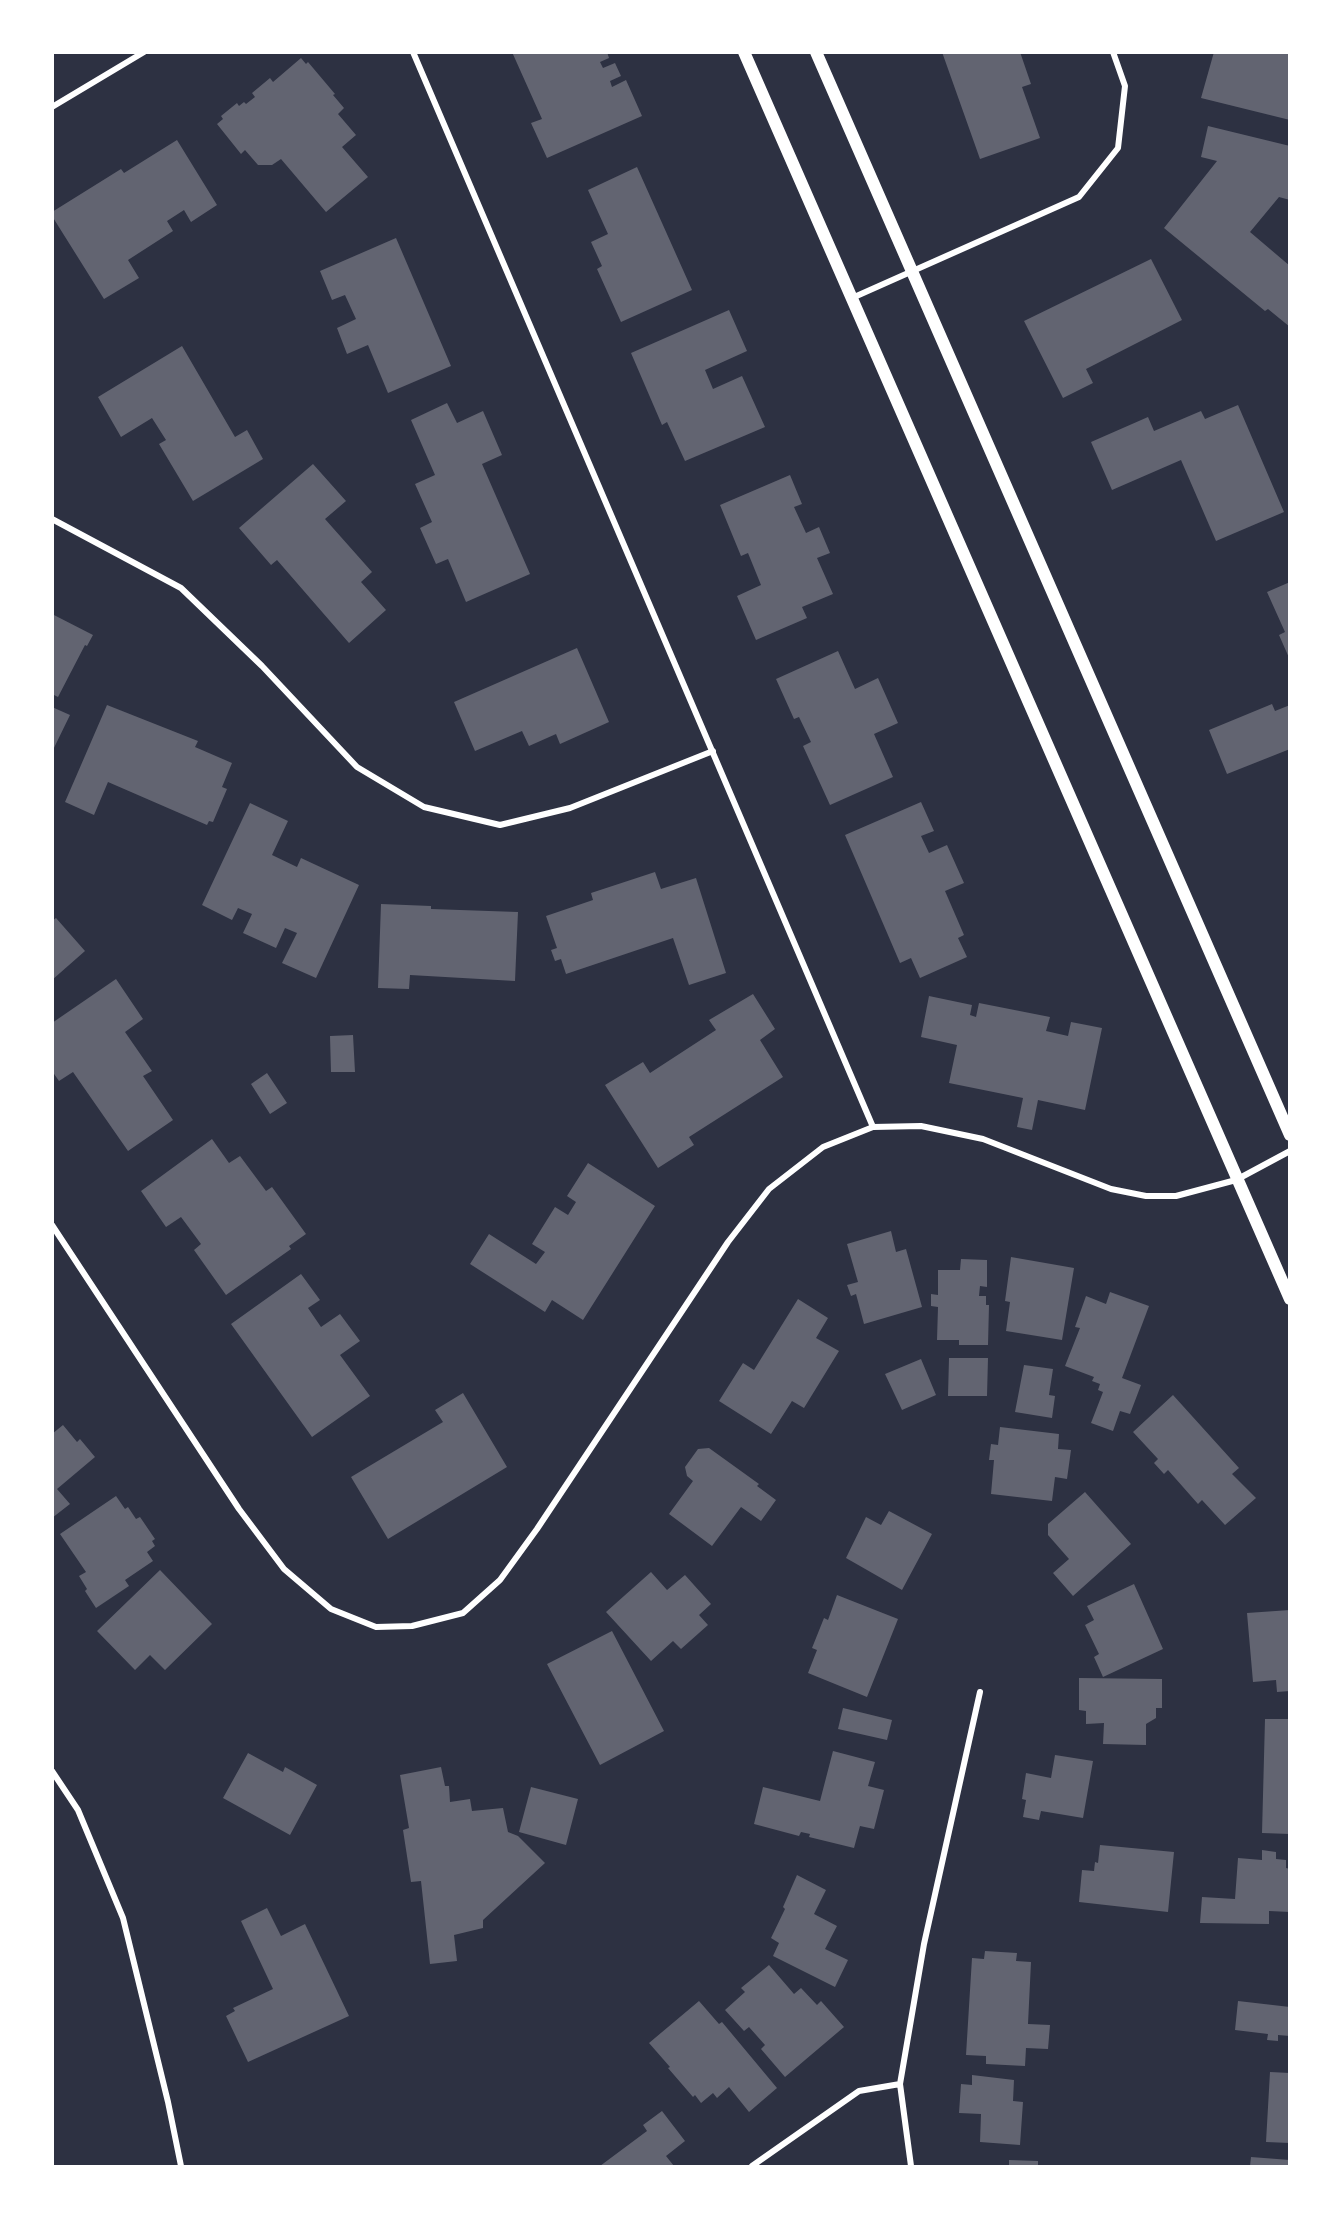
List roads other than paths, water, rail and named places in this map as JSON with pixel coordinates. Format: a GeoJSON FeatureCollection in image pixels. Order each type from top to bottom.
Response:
{"type":"FeatureCollection","features":[{"type":"Feature","properties":{"kind":"main road"},"geometry":{"type":"LineString","coordinates":[[744,52],[1290,1299]]}},
{"type":"Feature","properties":{"kind":"main road"},"geometry":{"type":"LineString","coordinates":[[816,52],[1290,1135]]}},
{"type":"Feature","properties":{"kind":"street"},"geometry":{"type":"LineString","coordinates":[[52,107],[144,52]]}},
{"type":"Feature","properties":{"kind":"street"},"geometry":{"type":"LineString","coordinates":[[413,52],[873,1127]]}},
{"type":"Feature","properties":{"kind":"street"},"geometry":{"type":"LineString","coordinates":[[852,298],[1079,197],[1118,148],[1125,86],[1113,52]]}},
{"type":"Feature","properties":{"kind":"street"},"geometry":{"type":"LineString","coordinates":[[52,519],[181,588],[262,666],[357,767],[424,807],[500,825],[570,808],[713,751]]}},
{"type":"Feature","properties":{"kind":"street"},"geometry":{"type":"LineString","coordinates":[[52,1225],[239,1509],[284,1569],[331,1609],[376,1628],[412,1626],[464,1613],[500,1580],[537,1529],[728,1242],[769,1189],[823,1147],[873,1127],[921,1126],[983,1139],[1111,1189],[1146,1197],[1176,1196],[1236,1180],[1290,1151]]}},
{"type":"Feature","properties":{"kind":"street"},"geometry":{"type":"LineString","coordinates":[[912,2166],[900,2084],[924,1944],[980,1692]]}},
{"type":"Feature","properties":{"kind":"street"},"geometry":{"type":"LineString","coordinates":[[52,1771],[78,1810],[123,1918],[168,2102],[181,2166]]}},
{"type":"Feature","properties":{"kind":"street"},"geometry":{"type":"LineString","coordinates":[[752,2166],[860,2091],[900,2084]]}}]}
